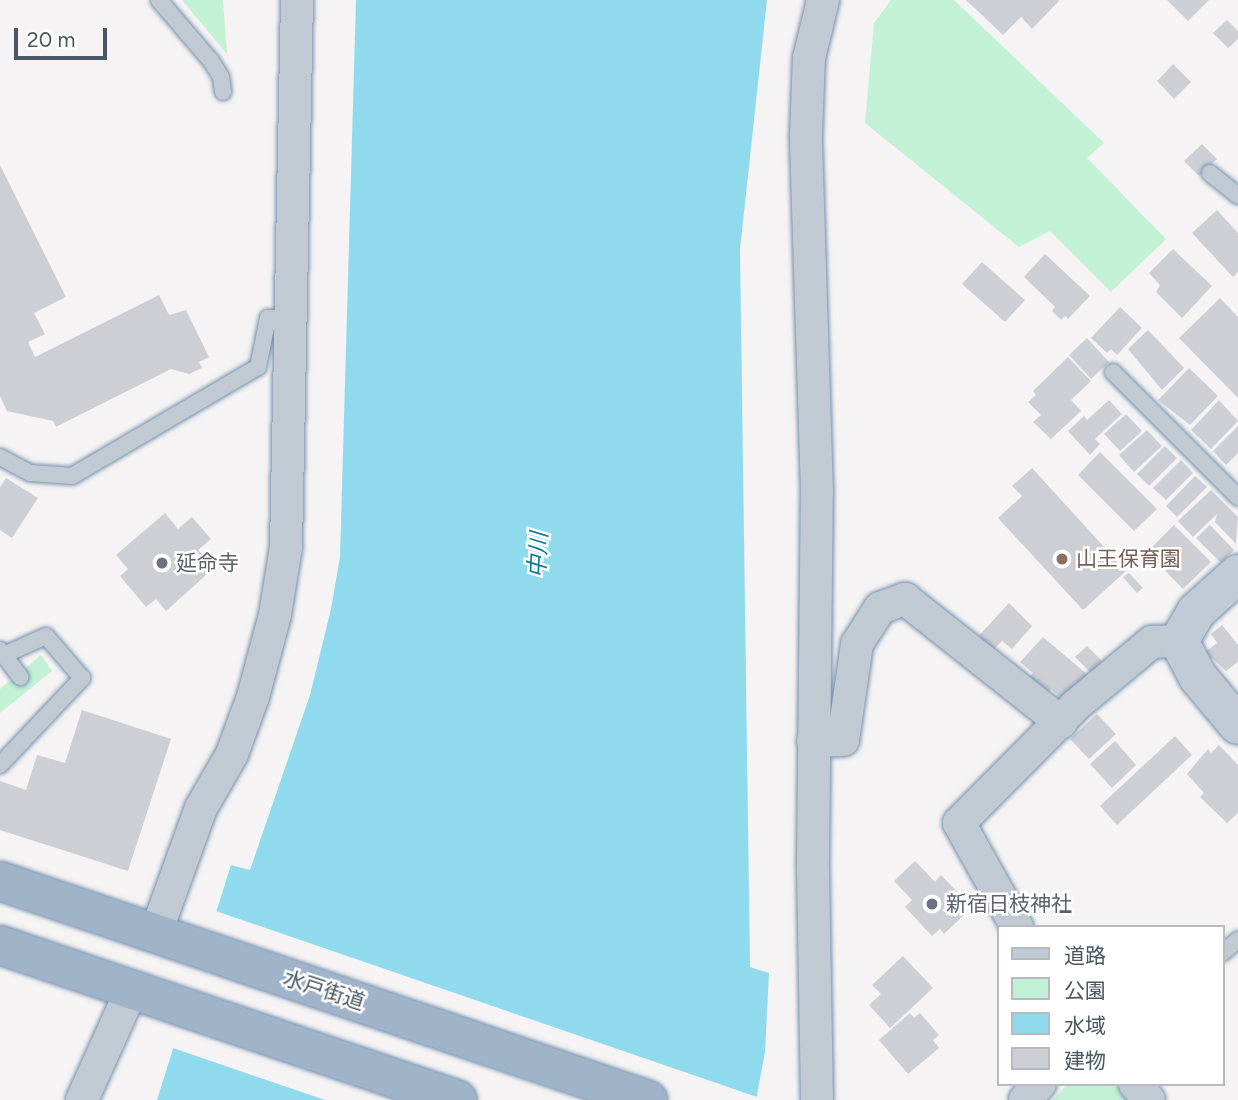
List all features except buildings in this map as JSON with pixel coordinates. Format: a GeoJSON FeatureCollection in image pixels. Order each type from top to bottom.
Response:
{"type":"FeatureCollection","features":[{"type":"Feature","properties":{"kind":"highway","name":"水戸街道"},"geometry":{"type":"LineString","coordinates":[[0,881],[648,1100]]}},
{"type":"Feature","properties":{"kind":"highway"},"geometry":{"type":"LineString","coordinates":[[0,945],[457,1100]]}},
{"type":"Feature","properties":{"kind":"main road"},"geometry":{"type":"LineString","coordinates":[[1238,574],[1196,612],[1179,641],[1198,677],[1238,725]]}},
{"type":"Feature","properties":{"kind":"street"},"geometry":{"type":"LineString","coordinates":[[169,940],[201,808],[232,754],[272,628],[286,547],[297,0]]}},
{"type":"Feature","properties":{"kind":"street"},"geometry":{"type":"LineString","coordinates":[[817,1100],[813,741],[817,492],[806,135],[809,58],[822,0]]}},
{"type":"Feature","properties":{"kind":"street"},"geometry":{"type":"LineString","coordinates":[[813,741],[843,740],[857,644],[880,608],[905,599],[1060,722]]}},
{"type":"Feature","properties":{"kind":"street"},"geometry":{"type":"LineString","coordinates":[[1016,925],[959,823],[1060,722],[1153,642],[1179,641]]}},
{"type":"Feature","properties":{"kind":"street"},"geometry":{"type":"LineString","coordinates":[[82,1100],[148,997]]}},
{"type":"Feature","properties":{"kind":"street"},"geometry":{"type":"LineString","coordinates":[[1025,1100],[1038,1086]]}},
{"type":"Feature","properties":{"kind":"street"},"geometry":{"type":"LineString","coordinates":[[1137,1086],[1149,1100]]}},
{"type":"Feature","properties":{"kind":"lane"},"geometry":{"type":"LineString","coordinates":[[159,0],[211,61],[221,77],[223,92]]}},
{"type":"Feature","properties":{"kind":"lane"},"geometry":{"type":"LineString","coordinates":[[1210,173],[1235,187]]}},
{"type":"Feature","properties":{"kind":"lane"},"geometry":{"type":"LineString","coordinates":[[0,457],[30,474],[72,476],[258,367],[268,318],[292,319]]}},
{"type":"Feature","properties":{"kind":"lane"},"geometry":{"type":"LineString","coordinates":[[1113,372],[1238,497]]}},
{"type":"Feature","properties":{"kind":"lane"},"geometry":{"type":"LineString","coordinates":[[0,765],[82,678],[46,636],[2,652],[20,677]]}},
{"type":"Feature","properties":{"kind":"lane"},"geometry":{"type":"LineString","coordinates":[[1224,951],[1238,940]]}},
{"type":"Feature","properties":{"kind":"green space"},"geometry":{"type":"Polygon","coordinates":[[[182,0],[223,0],[227,54],[182,0]]]}},
{"type":"Feature","properties":{"kind":"green space"},"geometry":{"type":"Polygon","coordinates":[[[891,0],[954,0],[1104,143],[1087,158],[1166,239],[1111,292],[1050,231],[1019,247],[865,123],[874,23],[891,0]]]}},
{"type":"Feature","properties":{"kind":"green space"},"geometry":{"type":"Polygon","coordinates":[[[41,655],[52,671],[0,713],[0,689],[41,655]]]}},
{"type":"Feature","properties":{"kind":"green space"},"geometry":{"type":"Polygon","coordinates":[[[1066,1086],[1120,1086],[1131,1100],[1052,1100],[1066,1086]]]}},
{"type":"Feature","properties":{"kind":"water","name":"中川"},"geometry":{"type":"Polygon","coordinates":[[[356,0],[767,0],[740,249],[750,967],[769,973],[765,1052],[756,1100],[157,1100],[231,865],[250,870],[310,695],[331,609],[340,557],[356,0]]]}},
{"type":"Feature","properties":{"kind":"pier"},"geometry":{"type":"Polygon","coordinates":[[[213,910],[760,1098],[325,1100],[170,1047],[213,910]]]}},
{"type":"Feature","properties":{"kind":"place","name":"山王保育園"},"geometry":{"type":"Point","coordinates":[1062,559]}},
{"type":"Feature","properties":{"kind":"place","name":"延命寺"},"geometry":{"type":"Point","coordinates":[162,563]}},
{"type":"Feature","properties":{"kind":"place","name":"新宿日枝神社"},"geometry":{"type":"Point","coordinates":[932,904]}}]}
